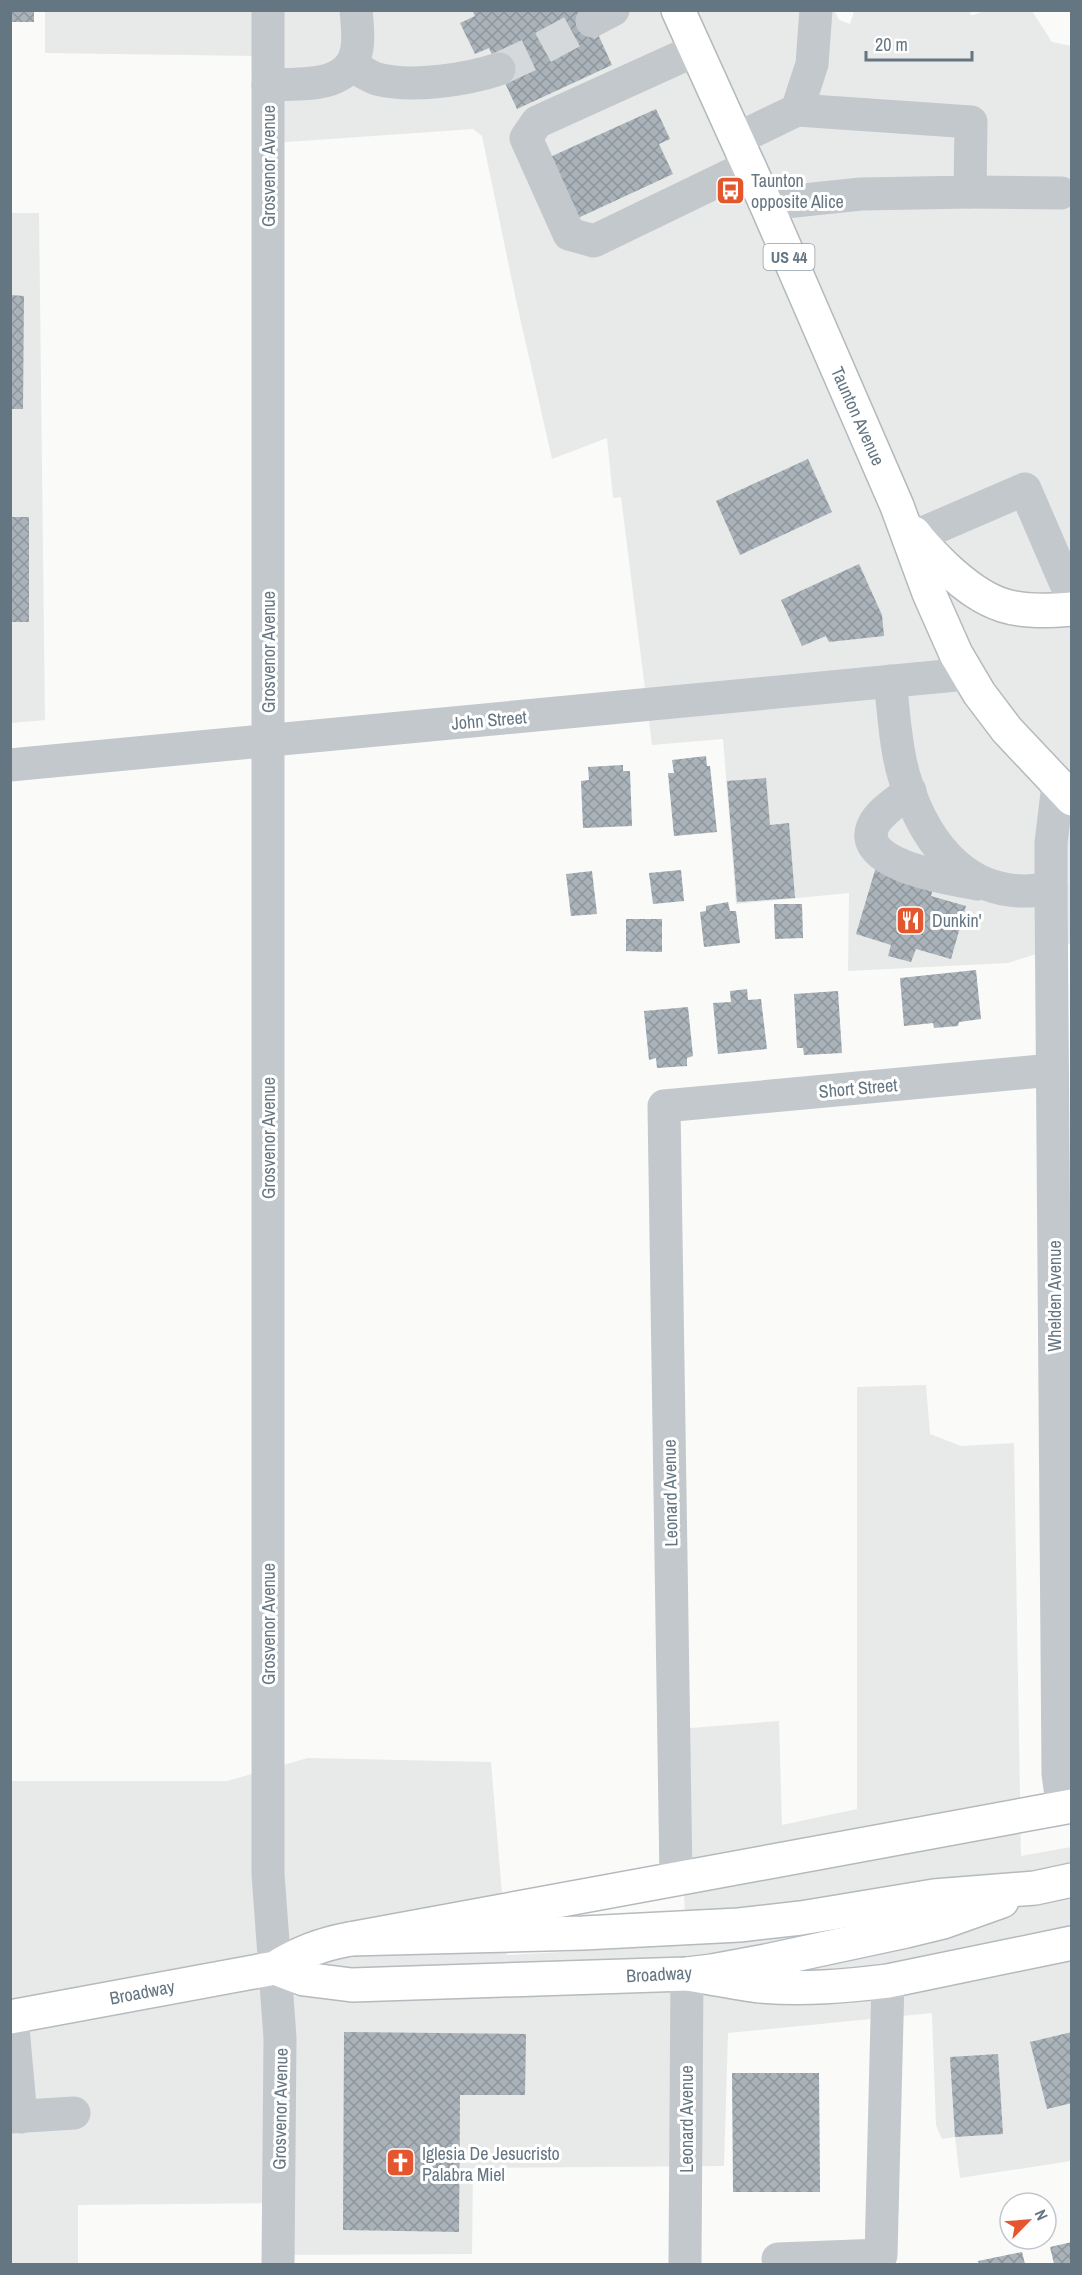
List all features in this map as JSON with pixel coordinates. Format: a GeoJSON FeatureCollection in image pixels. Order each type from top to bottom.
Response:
{"type":"FeatureCollection","features":[{"type":"Feature","properties":{"kind":"main road","name":"Taunton Avenue"},"geometry":{"type":"LineString","coordinates":[[678,10],[766,204],[897,506],[937,615],[967,674],[1007,730],[1065,792]]}},
{"type":"Feature","properties":{"kind":"main road","name":"US 44"},"geometry":{"type":"LineString","coordinates":[[897,506],[922,545],[958,579],[993,602],[1008,608],[1036,612],[1071,609]]}},
{"type":"Feature","properties":{"kind":"main road"},"geometry":{"type":"LineString","coordinates":[[350,1939],[1068,1807]]}},
{"type":"Feature","properties":{"kind":"main road","name":"Broadway"},"geometry":{"type":"LineString","coordinates":[[275,1968],[304,1979],[352,1985],[687,1974],[766,1962],[906,1931],[952,1919],[1035,1888],[1071,1880]]}},
{"type":"Feature","properties":{"kind":"main road","name":"Broadway"},"geometry":{"type":"LineString","coordinates":[[11,2017],[275,1968],[307,1951],[350,1939],[592,1933],[739,1925],[801,1918],[934,1896],[1035,1888]]}},
{"type":"Feature","properties":{"kind":"main road"},"geometry":{"type":"LineString","coordinates":[[687,1974],[763,1986],[795,1987],[888,1981],[1071,1943]]}},
{"type":"Feature","properties":{"kind":"street","name":"Grosvenor Avenue"},"geometry":{"type":"LineString","coordinates":[[268,10],[268,1874],[280,2038],[278,2265]]}},
{"type":"Feature","properties":{"kind":"street"},"geometry":{"type":"LineString","coordinates":[[268,84],[319,82],[338,78],[351,66],[357,48],[356,10]]}},
{"type":"Feature","properties":{"kind":"street"},"geometry":{"type":"LineString","coordinates":[[696,50],[537,122],[526,138],[569,234],[594,241],[743,152],[797,110],[812,64],[816,10]]}},
{"type":"Feature","properties":{"kind":"street"},"geometry":{"type":"LineString","coordinates":[[351,66],[376,78],[400,82],[459,78],[485,74],[499,69]]}},
{"type":"Feature","properties":{"kind":"street"},"geometry":{"type":"LineString","coordinates":[[797,110],[971,122],[970,192]]}},
{"type":"Feature","properties":{"kind":"street"},"geometry":{"type":"LineString","coordinates":[[766,204],[861,194],[1061,193]]}},
{"type":"Feature","properties":{"kind":"street"},"geometry":{"type":"LineString","coordinates":[[916,537],[1025,489],[1071,598]]}},
{"type":"Feature","properties":{"kind":"street","name":"John Street"},"geometry":{"type":"LineString","coordinates":[[10,765],[967,674]]}},
{"type":"Feature","properties":{"kind":"street"},"geometry":{"type":"LineString","coordinates":[[890,681],[898,745],[910,791],[924,824],[950,860],[968,876],[997,888]]}},
{"type":"Feature","properties":{"kind":"street"},"geometry":{"type":"LineString","coordinates":[[910,791],[876,821],[871,836],[872,845],[877,852],[893,862],[934,875],[1017,892],[1051,888]]}},
{"type":"Feature","properties":{"kind":"street","name":"Whelden Avenue"},"geometry":{"type":"LineString","coordinates":[[1065,792],[1051,843],[1051,888],[1061,964],[1052,1070],[1062,1181],[1058,1774],[1061,1796],[1068,1807]]}},
{"type":"Feature","properties":{"kind":"street","name":"Short Street"},"geometry":{"type":"LineString","coordinates":[[664,1106],[1052,1070]]}},
{"type":"Feature","properties":{"kind":"street","name":"Leonard Avenue"},"geometry":{"type":"LineString","coordinates":[[664,1106],[676,1879]]}},
{"type":"Feature","properties":{"kind":"street","name":"Leonard Avenue"},"geometry":{"type":"LineString","coordinates":[[684,2265],[687,1974]]}},
{"type":"Feature","properties":{"kind":"street"},"geometry":{"type":"LineString","coordinates":[[778,2259],[881,2255],[888,1981]]}},
{"type":"Feature","properties":{"kind":"street"},"geometry":{"type":"LineString","coordinates":[[11,2017],[16,2117],[74,2113]]}},
{"type":"Feature","properties":{"kind":"shaded area"},"geometry":{"type":"Polygon","coordinates":[[[45,10],[834,10],[839,20],[850,24],[854,11],[971,10],[970,15],[974,15],[984,11],[1032,11],[1052,42],[1072,46],[1071,943],[1008,963],[848,971],[849,893],[736,904],[723,739],[652,745],[621,497],[613,498],[607,438],[552,459],[482,136],[473,129],[259,144],[258,56],[45,53],[45,10]]]}},
{"type":"Feature","properties":{"kind":"shaded area"},"geometry":{"type":"Polygon","coordinates":[[[11,213],[39,213],[45,720],[11,723],[11,213]]]}},
{"type":"Feature","properties":{"kind":"shaded area"},"geometry":{"type":"Polygon","coordinates":[[[926,1385],[930,1434],[961,1446],[1014,1443],[1021,1856],[1071,1847],[1071,2161],[960,2178],[955,2137],[942,2139],[936,2125],[932,2013],[728,2033],[724,2166],[473,2168],[472,2254],[278,2255],[278,2203],[78,2205],[78,2264],[11,2264],[11,1781],[227,1781],[308,1758],[491,1762],[507,1955],[686,1945],[678,1729],[779,1721],[782,1825],[857,1809],[857,1387],[926,1385]]]}},
{"type":"Feature","properties":{"kind":"building"},"geometry":{"type":"Polygon","coordinates":[[[10,10],[34,10],[34,22],[10,22],[10,10]]]}},
{"type":"Feature","properties":{"kind":"building"},"geometry":{"type":"Polygon","coordinates":[[[472,10],[587,10],[612,65],[517,109],[489,48],[475,54],[460,23],[475,16],[472,10]]]}},
{"type":"Feature","properties":{"kind":"building"},"geometry":{"type":"Polygon","coordinates":[[[656,109],[670,139],[659,144],[673,174],[578,218],[550,157],[656,109]]]}},
{"type":"Feature","properties":{"kind":"building"},"geometry":{"type":"Polygon","coordinates":[[[10,295],[24,296],[23,409],[10,409],[10,295]]]}},
{"type":"Feature","properties":{"kind":"building"},"geometry":{"type":"Polygon","coordinates":[[[808,459],[832,512],[740,555],[716,501],[808,459]]]}},
{"type":"Feature","properties":{"kind":"building"},"geometry":{"type":"Polygon","coordinates":[[[10,517],[29,517],[29,622],[10,622],[10,517]]]}},
{"type":"Feature","properties":{"kind":"building"},"geometry":{"type":"Polygon","coordinates":[[[859,564],[882,615],[884,636],[829,642],[826,636],[802,646],[781,600],[859,564]]]}},
{"type":"Feature","properties":{"kind":"building"},"geometry":{"type":"Polygon","coordinates":[[[706,756],[707,766],[710,766],[717,832],[674,836],[668,773],[674,773],[672,760],[706,756]]]}},
{"type":"Feature","properties":{"kind":"building"},"geometry":{"type":"Polygon","coordinates":[[[623,765],[623,771],[630,771],[632,826],[583,828],[581,781],[589,780],[588,767],[623,765]]]}},
{"type":"Feature","properties":{"kind":"building"},"geometry":{"type":"Polygon","coordinates":[[[766,778],[770,825],[789,823],[795,898],[737,902],[727,781],[766,778]]]}},
{"type":"Feature","properties":{"kind":"building","name":"Dunkin'"},"geometry":{"type":"Polygon","coordinates":[[[876,867],[934,884],[931,896],[966,906],[951,959],[916,949],[911,962],[888,956],[891,945],[856,934],[876,867]]]}},
{"type":"Feature","properties":{"kind":"building"},"geometry":{"type":"Polygon","coordinates":[[[681,870],[684,901],[653,904],[649,873],[681,870]]]}},
{"type":"Feature","properties":{"kind":"building"},"geometry":{"type":"Polygon","coordinates":[[[592,871],[597,914],[571,916],[566,874],[592,871]]]}},
{"type":"Feature","properties":{"kind":"building"},"geometry":{"type":"Polygon","coordinates":[[[728,902],[730,911],[736,911],[740,943],[704,947],[700,912],[706,911],[706,906],[728,902]]]}},
{"type":"Feature","properties":{"kind":"building"},"geometry":{"type":"Polygon","coordinates":[[[774,904],[802,904],[803,938],[775,939],[774,904]]]}},
{"type":"Feature","properties":{"kind":"building"},"geometry":{"type":"Polygon","coordinates":[[[626,919],[662,919],[662,952],[626,951],[626,919]]]}},
{"type":"Feature","properties":{"kind":"building"},"geometry":{"type":"Polygon","coordinates":[[[976,970],[981,1019],[959,1022],[958,1026],[934,1028],[933,1023],[904,1026],[900,978],[976,970]]]}},
{"type":"Feature","properties":{"kind":"building"},"geometry":{"type":"Polygon","coordinates":[[[747,989],[748,1000],[761,999],[767,1049],[718,1054],[713,1003],[731,1002],[730,991],[747,989]]]}},
{"type":"Feature","properties":{"kind":"building"},"geometry":{"type":"Polygon","coordinates":[[[838,991],[842,1053],[804,1055],[803,1048],[797,1048],[794,994],[838,991]]]}},
{"type":"Feature","properties":{"kind":"building"},"geometry":{"type":"Polygon","coordinates":[[[688,1007],[693,1056],[687,1058],[687,1066],[657,1068],[656,1058],[649,1060],[644,1011],[688,1007]]]}},
{"type":"Feature","properties":{"kind":"building","name":"Iglesia De Jesucristo Palabra Miel"},"geometry":{"type":"Polygon","coordinates":[[[344,2032],[526,2034],[525,2095],[460,2095],[459,2232],[343,2230],[344,2032]]]}},
{"type":"Feature","properties":{"kind":"building"},"geometry":{"type":"Polygon","coordinates":[[[1072,2032],[1072,2103],[1047,2109],[1030,2042],[1072,2032]]]}},
{"type":"Feature","properties":{"kind":"building"},"geometry":{"type":"Polygon","coordinates":[[[998,2054],[1003,2134],[955,2137],[950,2057],[998,2054]]]}},
{"type":"Feature","properties":{"kind":"building"},"geometry":{"type":"Polygon","coordinates":[[[732,2073],[819,2073],[820,2192],[733,2192],[732,2073]]]}},
{"type":"Feature","properties":{"kind":"building"},"geometry":{"type":"Polygon","coordinates":[[[1072,2242],[1072,2264],[1054,2264],[1051,2251],[1058,2251],[1058,2245],[1072,2242]]]}},
{"type":"Feature","properties":{"kind":"building"},"geometry":{"type":"Polygon","coordinates":[[[1022,2252],[1025,2264],[979,2264],[978,2261],[1022,2252]]]}},
{"type":"Feature","properties":{"kind":"tunnel"},"geometry":{"type":"LineString","coordinates":[[499,69],[592,21]]}},
{"type":"Feature","properties":{"kind":"place","name":"Taunton opposite Alice"},"geometry":{"type":"Point","coordinates":[730,190]}},
{"type":"Feature","properties":{"kind":"place","name":"Dunkin'"},"geometry":{"type":"Point","coordinates":[911,920]}},
{"type":"Feature","properties":{"kind":"place","name":"Iglesia De Jesucristo Palabra Miel"},"geometry":{"type":"Point","coordinates":[401,2163]}}]}
